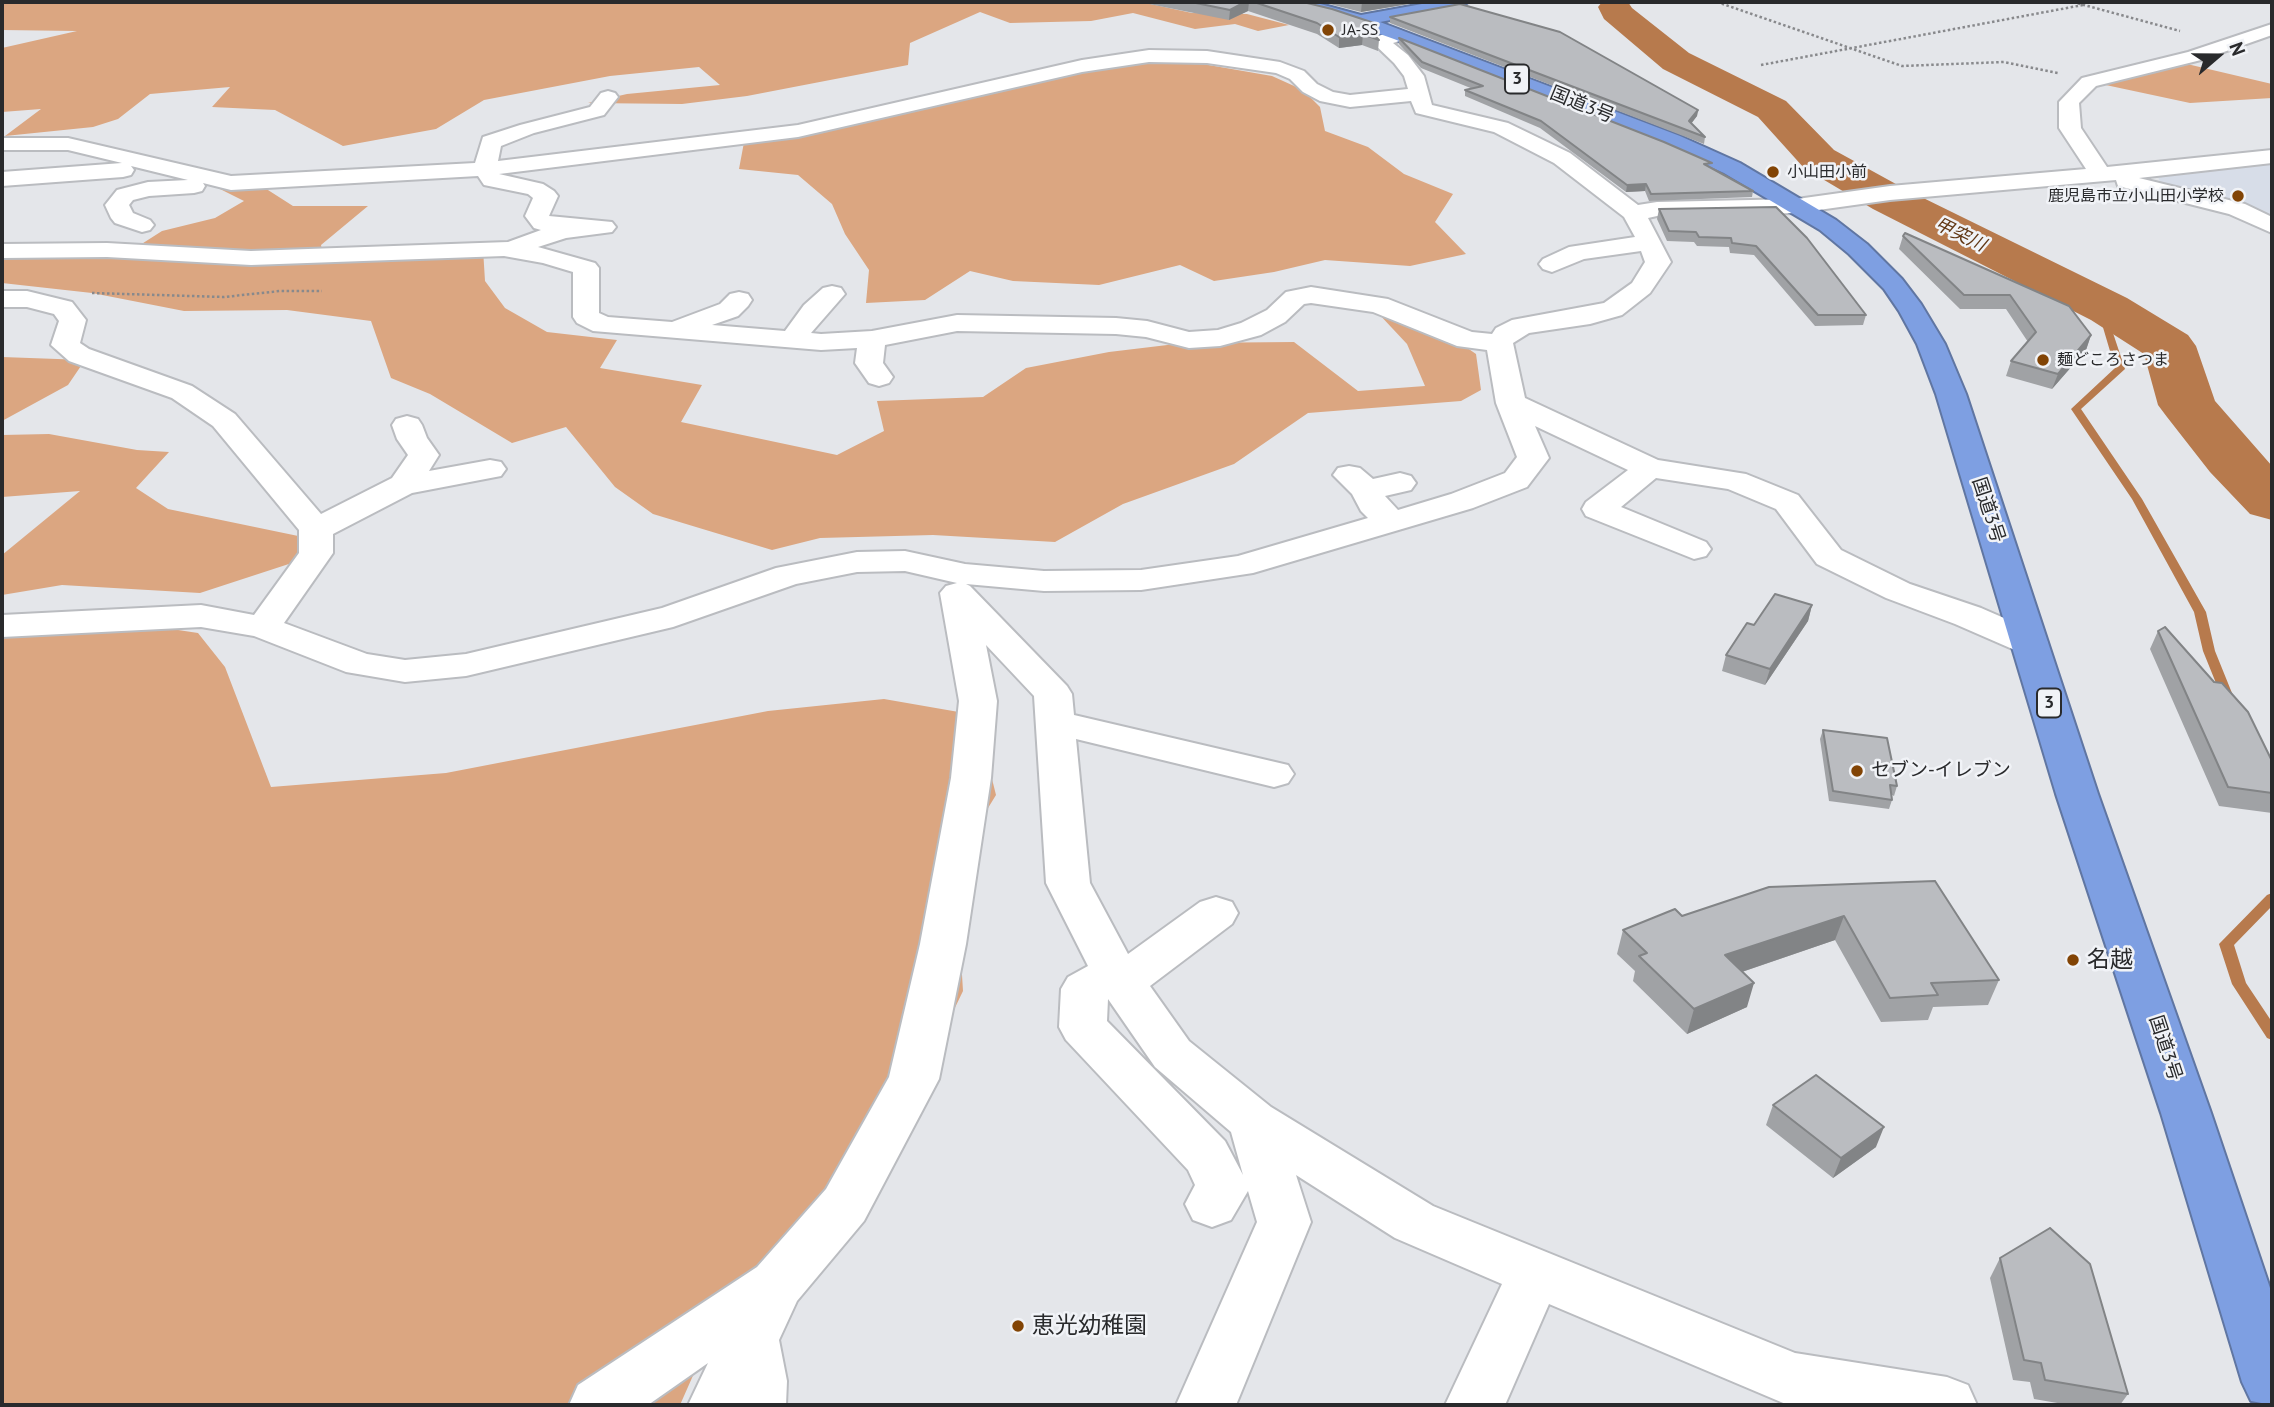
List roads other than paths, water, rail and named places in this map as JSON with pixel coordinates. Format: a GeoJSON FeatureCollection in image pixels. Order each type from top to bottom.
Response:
{"type":"FeatureCollection","features":[{"type":"Feature","properties":{"kind":"highway","name":"国道3号"},"geometry":{"type":"LineString","coordinates":[[1292,2],[1361,20],[1672,141],[1732,168],[1797,206],[1858,248],[1893,284],[1931,344],[1951,394],[2077,794],[2186,1112],[2272,1381]]}},
{"type":"Feature","properties":{"kind":"highway"},"geometry":{"type":"LineString","coordinates":[[1361,20],[1460,2]]}},
{"type":"Feature","properties":{"kind":"street"},"geometry":{"type":"LineString","coordinates":[[2272,29],[2224,43],[2194,56],[2093,81],[2069,102],[2070,128],[2100,174],[2237,209],[2272,226]]}},
{"type":"Feature","properties":{"kind":"street"},"geometry":{"type":"LineString","coordinates":[[2,626],[201,616],[263,627],[359,664],[405,671],[466,665],[673,615],[788,575],[857,562],[905,561],[961,584],[1141,580],[1241,566],[1462,501],[1516,480],[1533,458],[1511,403],[1499,343],[1506,334],[1522,326],[1590,316],[1613,309],[1642,288],[1658,262],[1633,213],[1562,158],[1501,127],[1423,109],[1414,76],[1401,59],[1380,41],[1400,35]]}},
{"type":"Feature","properties":{"kind":"street"},"geometry":{"type":"LineString","coordinates":[[142,225],[123,218],[117,205],[125,195],[148,189],[485,169],[699,145],[798,131],[1082,66],[1149,56],[1207,57],[1280,68],[1297,75],[1310,88],[1327,97],[1350,101],[1419,94]]}},
{"type":"Feature","properties":{"kind":"street"},"geometry":{"type":"LineString","coordinates":[[510,120],[480,137],[491,142],[527,129],[597,111],[608,97]]}},
{"type":"Feature","properties":{"kind":"street"},"geometry":{"type":"LineString","coordinates":[[491,142],[485,169],[492,180],[536,189],[546,196],[537,216],[542,223],[604,227],[566,231],[537,238],[512,250]]}},
{"type":"Feature","properties":{"kind":"street"},"geometry":{"type":"LineString","coordinates":[[2,144],[68,144],[230,183]]}},
{"type":"Feature","properties":{"kind":"street"},"geometry":{"type":"LineString","coordinates":[[1633,213],[1657,209],[1797,206],[1890,193],[2272,156]]}},
{"type":"Feature","properties":{"kind":"street"},"geometry":{"type":"LineString","coordinates":[[2,179],[160,167]]}},
{"type":"Feature","properties":{"kind":"street"},"geometry":{"type":"LineString","coordinates":[[1556,255],[1650,242]]}},
{"type":"Feature","properties":{"kind":"street"},"geometry":{"type":"LineString","coordinates":[[2,251],[107,250],[251,258],[512,250],[547,256],[586,268],[586,317],[603,325],[821,342],[872,339],[957,323],[1116,326],[1147,329],[1189,340],[1220,338],[1251,328],[1276,316],[1295,298],[1311,295],[1379,305],[1468,340],[1499,343]]}},
{"type":"Feature","properties":{"kind":"street"},"geometry":{"type":"LineString","coordinates":[[792,340],[813,311],[832,295]]}},
{"type":"Feature","properties":{"kind":"street"},"geometry":{"type":"LineString","coordinates":[[2,299],[27,299],[64,308],[73,320],[65,345],[79,355],[182,392],[224,420],[316,529],[316,552],[263,627]]}},
{"type":"Feature","properties":{"kind":"street"},"geometry":{"type":"LineString","coordinates":[[672,331],[729,310],[739,300]]}},
{"type":"Feature","properties":{"kind":"street"},"geometry":{"type":"LineString","coordinates":[[872,339],[869,363],[879,377]]}},
{"type":"Feature","properties":{"kind":"street"},"geometry":{"type":"LineString","coordinates":[[1511,403],[1650,468],[1735,481],[1787,502],[1829,556],[1898,591],[1968,615],[2030,643]]}},
{"type":"Feature","properties":{"kind":"street"},"geometry":{"type":"LineString","coordinates":[[402,485],[424,455],[412,439],[407,425]]}},
{"type":"Feature","properties":{"kind":"street"},"geometry":{"type":"LineString","coordinates":[[1650,468],[1598,509],[1694,549]]}},
{"type":"Feature","properties":{"kind":"street"},"geometry":{"type":"LineString","coordinates":[[316,529],[402,485],[490,469]]}},
{"type":"Feature","properties":{"kind":"street"},"geometry":{"type":"LineString","coordinates":[[1392,522],[1372,503],[1358,483],[1400,483]]}},
{"type":"Feature","properties":{"kind":"street"},"geometry":{"type":"LineString","coordinates":[[961,584],[1053,694],[1068,883],[1118,978],[1172,1054],[1252,1121],[1414,1222],[1793,1380],[1947,1405]]}},
{"type":"Feature","properties":{"kind":"street"},"geometry":{"type":"LineString","coordinates":[[599,1405],[777,1284],[845,1205],[914,1079],[943,944],[971,778],[978,701],[961,584]]}},
{"type":"Feature","properties":{"kind":"street"},"geometry":{"type":"LineString","coordinates":[[1054,722],[1274,774]]}},
{"type":"Feature","properties":{"kind":"street"},"geometry":{"type":"LineString","coordinates":[[1212,1204],[1223,1188],[1207,1156],[1083,1027],[1085,989],[1118,978],[1216,913]]}},
{"type":"Feature","properties":{"kind":"street"},"geometry":{"type":"LineString","coordinates":[[1206,1405],[1283,1223],[1252,1121]]}},
{"type":"Feature","properties":{"kind":"street"},"geometry":{"type":"LineString","coordinates":[[1475,1405],[1535,1273]]}},
{"type":"Feature","properties":{"kind":"street"},"geometry":{"type":"LineString","coordinates":[[718,1405],[777,1284]]}},
{"type":"Feature","properties":{"kind":"street"},"geometry":{"type":"LineString","coordinates":[[750,1341],[757,1381],[756,1405]]}},
{"type":"Feature","properties":{"kind":"waterway","name":"甲突川"},"geometry":{"type":"LineString","coordinates":[[1615,7],[1616,12],[1676,61],[1772,109],[1819,159],[1889,199],[2109,309],[2169,346],[2187,405],[2231,459],[2272,501]]}},
{"type":"Feature","properties":{"kind":"waterway"},"geometry":{"type":"LineString","coordinates":[[2109,309],[2106,324],[2120,369],[2076,409],[2137,499],[2200,612],[2209,651],[2228,698]]}},
{"type":"Feature","properties":{"kind":"waterway"},"geometry":{"type":"LineString","coordinates":[[2272,898],[2226,944],[2239,984],[2272,1034]]}},
{"type":"Feature","properties":{"kind":"place","name":"JA-SS"},"geometry":{"type":"Point","coordinates":[1328,30]}},
{"type":"Feature","properties":{"kind":"place","name":"小山田小前"},"geometry":{"type":"Point","coordinates":[1773,172]}},
{"type":"Feature","properties":{"kind":"place","name":"鹿児島市立小山田小学校"},"geometry":{"type":"Point","coordinates":[2238,196]}},
{"type":"Feature","properties":{"kind":"place","name":"麺どころさつま"},"geometry":{"type":"Point","coordinates":[2043,360]}},
{"type":"Feature","properties":{"kind":"place","name":"セブン-イレブン"},"geometry":{"type":"Point","coordinates":[1857,771]}},
{"type":"Feature","properties":{"kind":"place","name":"名越"},"geometry":{"type":"Point","coordinates":[2073,960]}},
{"type":"Feature","properties":{"kind":"place","name":"恵光幼稚園"},"geometry":{"type":"Point","coordinates":[1018,1326]}}]}
